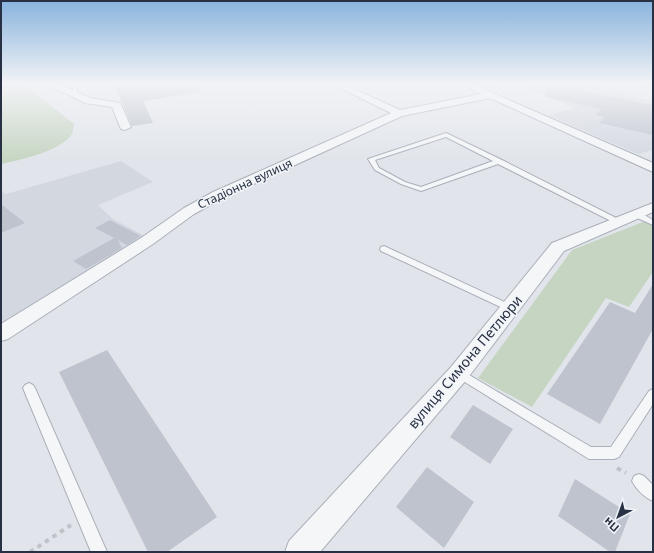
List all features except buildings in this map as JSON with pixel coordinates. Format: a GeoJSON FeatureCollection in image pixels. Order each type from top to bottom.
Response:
{"type":"FeatureCollection","features":[{"type":"Feature","properties":{"kind":"street"},"geometry":{"type":"LineString","coordinates":[[118,110],[124,127]]}},
{"type":"Feature","properties":{"kind":"street"},"geometry":{"type":"LineString","coordinates":[[392,110],[399,113]]}},
{"type":"Feature","properties":{"kind":"street","name":"Стадіонна вулиця"},"geometry":{"type":"LineString","coordinates":[[1,334],[147,241],[189,211],[218,194],[399,113],[415,110]]}},
{"type":"Feature","properties":{"kind":"street"},"geometry":{"type":"LineString","coordinates":[[525,110],[653,168]]}},
{"type":"Feature","properties":{"kind":"street","name":"вулиця Симона Петлюри"},"geometry":{"type":"LineString","coordinates":[[300,552],[459,373],[558,247],[640,216]]}},
{"type":"Feature","properties":{"kind":"lane"},"geometry":{"type":"LineString","coordinates":[[500,162],[421,189],[403,183],[377,169],[371,159],[446,135],[500,162],[640,216]]}},
{"type":"Feature","properties":{"kind":"lane"},"geometry":{"type":"LineString","coordinates":[[384,249],[510,308]]}},
{"type":"Feature","properties":{"kind":"lane"},"geometry":{"type":"LineString","coordinates":[[459,373],[589,453],[614,453],[653,394]]}},
{"type":"Feature","properties":{"kind":"lane"},"geometry":{"type":"LineString","coordinates":[[29,388],[99,552]]}},
{"type":"Feature","properties":{"kind":"lane"},"geometry":{"type":"LineString","coordinates":[[639,481],[653,494]]}},
{"type":"Feature","properties":{"kind":"path"},"geometry":{"type":"LineString","coordinates":[[30,552],[83,516]]}},
{"type":"Feature","properties":{"kind":"shaded area"},"geometry":{"type":"Polygon","coordinates":[[[569,110],[653,110],[653,150],[638,154],[548,115],[569,110]]]}},
{"type":"Feature","properties":{"kind":"shaded area"},"geometry":{"type":"Polygon","coordinates":[[[121,161],[153,182],[98,205],[113,219],[147,237],[1,329],[1,191],[6,194],[121,161]]]}},
{"type":"Feature","properties":{"kind":"green space"},"geometry":{"type":"Polygon","coordinates":[[[1,110],[56,110],[74,124],[72,134],[67,140],[50,150],[1,164],[1,110]]]}},
{"type":"Feature","properties":{"kind":"green space"},"geometry":{"type":"Polygon","coordinates":[[[653,218],[653,272],[629,307],[606,298],[532,407],[478,378],[572,250],[653,218]]]}}]}
